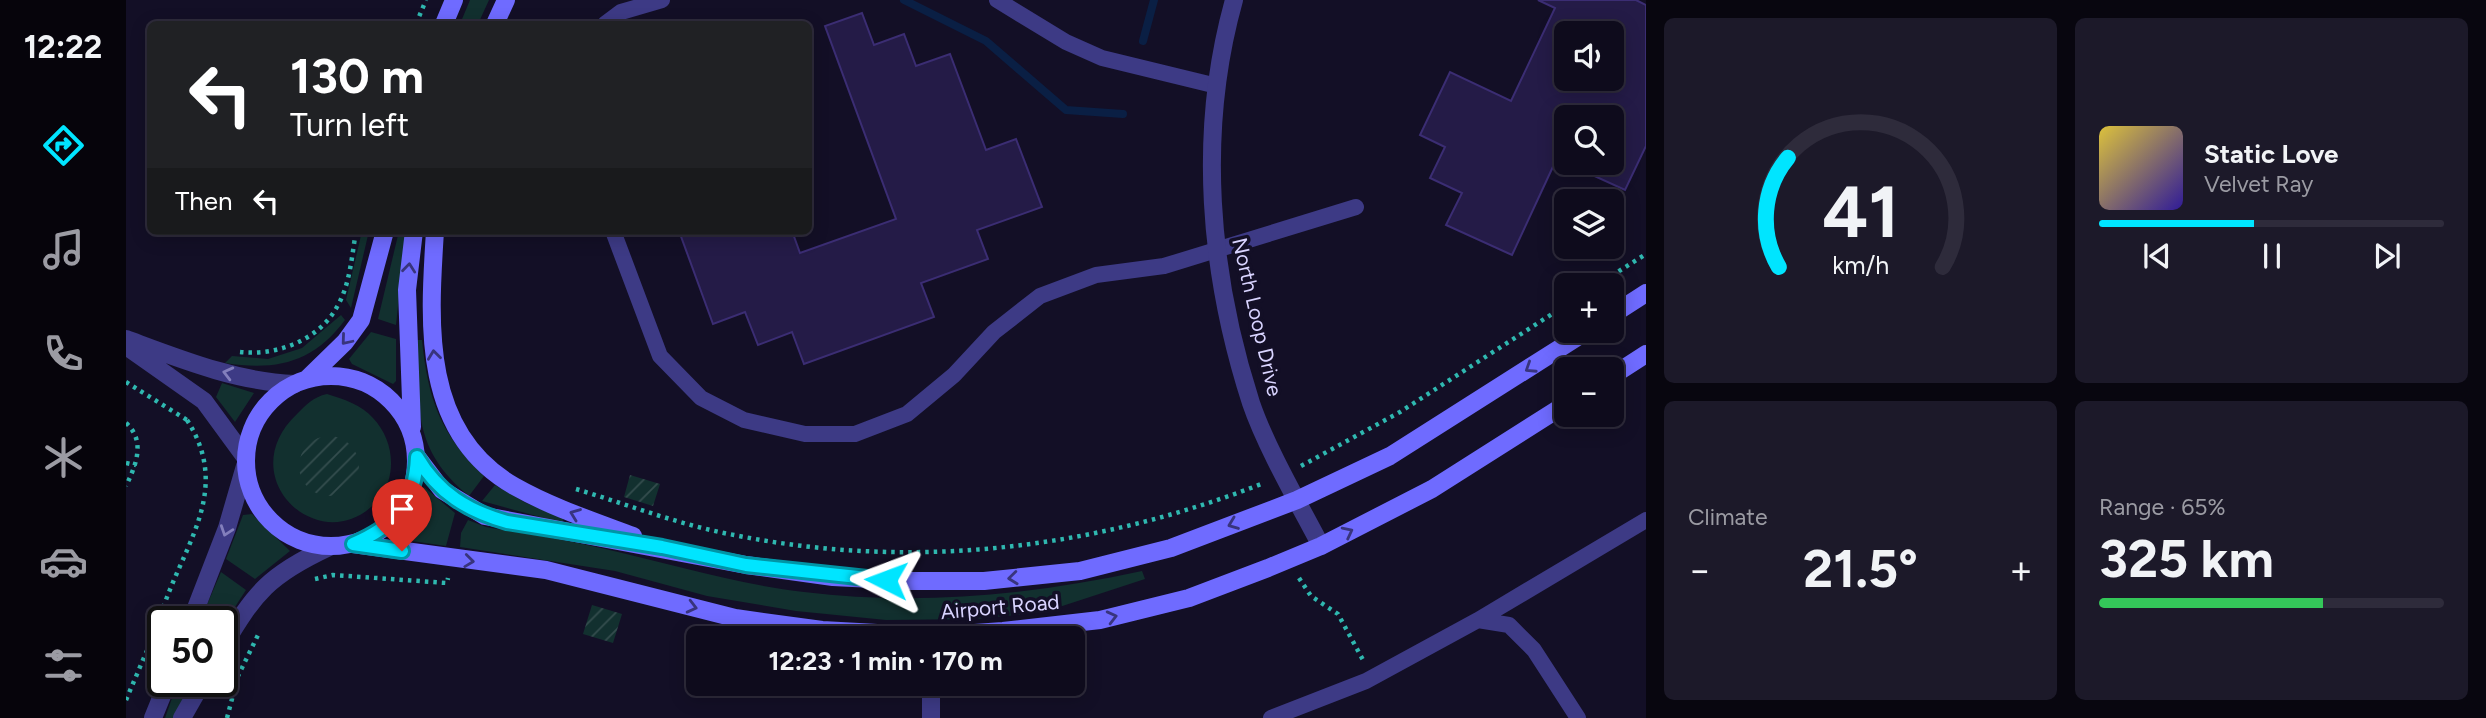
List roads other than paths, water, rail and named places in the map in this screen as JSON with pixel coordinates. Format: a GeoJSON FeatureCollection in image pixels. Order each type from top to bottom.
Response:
{"type":"FeatureCollection","features":[{"type":"Feature","properties":{"kind":"main road"},"geometry":{"type":"LineString","coordinates":[[445,21],[454,0]]}},
{"type":"Feature","properties":{"kind":"main road"},"geometry":{"type":"LineString","coordinates":[[496,21],[506,0]]}},
{"type":"Feature","properties":{"kind":"main road"},"geometry":{"type":"LineString","coordinates":[[384,235],[361,320],[345,342],[301,381],[274,398],[261,412],[252,428],[245,461],[250,491],[263,513],[281,531],[303,542],[329,547],[353,544],[378,533],[401,511],[412,489],[417,457],[412,434],[407,290],[414,235]]}},
{"type":"Feature","properties":{"kind":"main road"},"geometry":{"type":"LineString","coordinates":[[435,235],[431,290],[433,354],[441,395],[456,430],[472,453],[513,485],[571,512],[662,547]]}},
{"type":"Feature","properties":{"kind":"main road"},"geometry":{"type":"LineString","coordinates":[[1624,307],[1646,293]]}},
{"type":"Feature","properties":{"kind":"main road","name":"Airport Road"},"geometry":{"type":"LineString","coordinates":[[417,457],[442,490],[485,516],[570,534],[662,547],[746,565],[833,577],[912,582],[984,581],[1080,571],[1171,548],[1297,500],[1390,456],[1568,343]]}},
{"type":"Feature","properties":{"kind":"main road"},"geometry":{"type":"LineString","coordinates":[[1624,368],[1646,354]]}},
{"type":"Feature","properties":{"kind":"main road"},"geometry":{"type":"LineString","coordinates":[[301,381],[340,376],[371,386],[396,406],[412,434]]}},
{"type":"Feature","properties":{"kind":"main road","name":"Airport Road"},"geometry":{"type":"LineString","coordinates":[[1041,626],[1100,620],[1189,598],[1321,546],[1432,489],[1554,412]]}},
{"type":"Feature","properties":{"kind":"main road","name":"Airport Road"},"geometry":{"type":"LineString","coordinates":[[353,544],[546,570],[736,618],[793,626]]}},
{"type":"Feature","properties":{"kind":"street","name":"North Loop Drive"},"geometry":{"type":"LineString","coordinates":[[1234,0],[1217,86],[1213,136],[1215,250],[1252,404],[1321,546]]}},
{"type":"Feature","properties":{"kind":"street"},"geometry":{"type":"LineString","coordinates":[[126,339],[219,371],[273,383],[301,381]]}},
{"type":"Feature","properties":{"kind":"street"},"geometry":{"type":"LineString","coordinates":[[126,346],[204,401],[245,461],[227,528],[197,606]]}},
{"type":"Feature","properties":{"kind":"street"},"geometry":{"type":"LineString","coordinates":[[238,621],[274,576],[329,547]]}},
{"type":"Feature","properties":{"kind":"street"},"geometry":{"type":"LineString","coordinates":[[931,696],[931,718]]}},
{"type":"Feature","properties":{"kind":"street"},"geometry":{"type":"LineString","coordinates":[[153,718],[161,697]]}},
{"type":"Feature","properties":{"kind":"street"},"geometry":{"type":"LineString","coordinates":[[182,718],[194,697]]}},
{"type":"Feature","properties":{"kind":"lane"},"geometry":{"type":"LineString","coordinates":[[609,21],[621,12],[662,0]]}},
{"type":"Feature","properties":{"kind":"lane"},"geometry":{"type":"LineString","coordinates":[[998,0],[1066,42],[1102,58],[1217,86]]}},
{"type":"Feature","properties":{"kind":"lane"},"geometry":{"type":"LineString","coordinates":[[615,235],[660,355],[701,398],[744,420],[805,434],[855,434],[907,414],[954,375],[994,332],[1040,296],[1096,275],[1164,266],[1356,207]]}},
{"type":"Feature","properties":{"kind":"lane"},"geometry":{"type":"LineString","coordinates":[[1271,718],[1371,678],[1478,620],[1646,520]]}},
{"type":"Feature","properties":{"kind":"lane"},"geometry":{"type":"LineString","coordinates":[[1478,620],[1509,625],[1534,650],[1578,718]]}},
{"type":"Feature","properties":{"kind":"waterway"},"geometry":{"type":"LineString","coordinates":[[904,0],[986,41],[1066,110],[1123,114]]}},
{"type":"Feature","properties":{"kind":"waterway"},"geometry":{"type":"LineString","coordinates":[[1143,41],[1154,0]]}}]}
